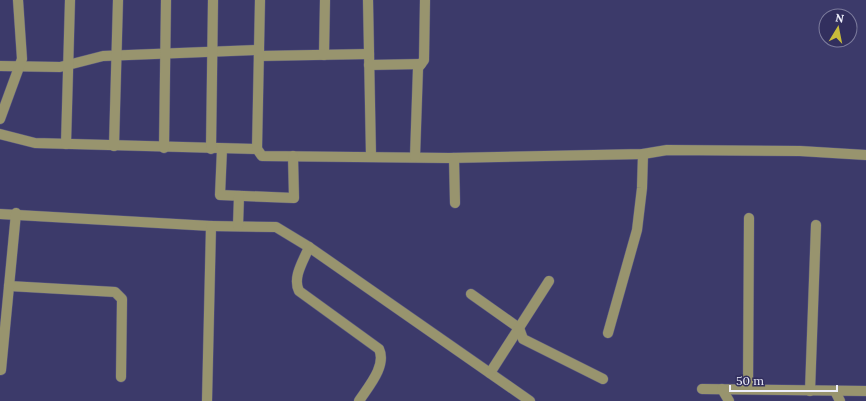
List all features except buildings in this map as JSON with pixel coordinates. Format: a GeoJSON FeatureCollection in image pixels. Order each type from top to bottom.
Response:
{"type":"FeatureCollection","features":[{"type":"Feature","properties":{"kind":"street"},"geometry":{"type":"LineString","coordinates":[[0,118],[22,58],[18,0]]}},
{"type":"Feature","properties":{"kind":"street"},"geometry":{"type":"LineString","coordinates":[[66,144],[70,65],[70,0]]}},
{"type":"Feature","properties":{"kind":"street"},"geometry":{"type":"LineString","coordinates":[[114,146],[118,56],[118,0]]}},
{"type":"Feature","properties":{"kind":"street"},"geometry":{"type":"LineString","coordinates":[[164,148],[166,0]]}},
{"type":"Feature","properties":{"kind":"street"},"geometry":{"type":"LineString","coordinates":[[213,0],[212,52],[216,149],[220,195],[294,198],[293,156]]}},
{"type":"Feature","properties":{"kind":"street"},"geometry":{"type":"LineString","coordinates":[[260,0],[257,149],[262,156],[454,158],[643,154],[667,150],[821,152],[866,155]]}},
{"type":"Feature","properties":{"kind":"street"},"geometry":{"type":"LineString","coordinates":[[324,55],[325,0]]}},
{"type":"Feature","properties":{"kind":"street"},"geometry":{"type":"LineString","coordinates":[[368,0],[371,156]]}},
{"type":"Feature","properties":{"kind":"street"},"geometry":{"type":"LineString","coordinates":[[415,157],[418,68],[424,60],[425,0]]}},
{"type":"Feature","properties":{"kind":"street"},"geometry":{"type":"LineString","coordinates":[[0,66],[60,67],[103,56],[212,52],[324,55],[369,54]]}},
{"type":"Feature","properties":{"kind":"street"},"geometry":{"type":"LineString","coordinates":[[370,65],[421,64]]}},
{"type":"Feature","properties":{"kind":"street"},"geometry":{"type":"LineString","coordinates":[[0,134],[35,143],[164,148],[257,149]]}},
{"type":"Feature","properties":{"kind":"street"},"geometry":{"type":"LineString","coordinates":[[608,333],[637,230],[642,188],[643,154]]}},
{"type":"Feature","properties":{"kind":"street"},"geometry":{"type":"LineString","coordinates":[[454,158],[455,203]]}},
{"type":"Feature","properties":{"kind":"street"},"geometry":{"type":"LineString","coordinates":[[238,226],[239,196]]}},
{"type":"Feature","properties":{"kind":"street"},"geometry":{"type":"LineString","coordinates":[[1,370],[16,213]]}},
{"type":"Feature","properties":{"kind":"street"},"geometry":{"type":"LineString","coordinates":[[0,214],[16,213],[212,226],[276,226],[309,246],[530,401]]}},
{"type":"Feature","properties":{"kind":"street"},"geometry":{"type":"LineString","coordinates":[[748,389],[749,218]]}},
{"type":"Feature","properties":{"kind":"street"},"geometry":{"type":"LineString","coordinates":[[810,391],[816,225]]}},
{"type":"Feature","properties":{"kind":"street"},"geometry":{"type":"LineString","coordinates":[[207,401],[212,226]]}},
{"type":"Feature","properties":{"kind":"street"},"geometry":{"type":"LineString","coordinates":[[309,246],[297,278],[296,285],[299,291],[379,349],[382,356],[380,365],[359,401]]}},
{"type":"Feature","properties":{"kind":"street"},"geometry":{"type":"LineString","coordinates":[[490,373],[549,281]]}},
{"type":"Feature","properties":{"kind":"street"},"geometry":{"type":"LineString","coordinates":[[9,286],[115,292],[120,295],[122,299],[121,377]]}},
{"type":"Feature","properties":{"kind":"street"},"geometry":{"type":"LineString","coordinates":[[472,294],[519,328],[524,339],[603,379]]}},
{"type":"Feature","properties":{"kind":"street"},"geometry":{"type":"LineString","coordinates":[[702,389],[866,391]]}},
{"type":"Feature","properties":{"kind":"street"},"geometry":{"type":"LineString","coordinates":[[722,389],[729,401]]}},
{"type":"Feature","properties":{"kind":"street"},"geometry":{"type":"LineString","coordinates":[[834,391],[840,401]]}}]}
